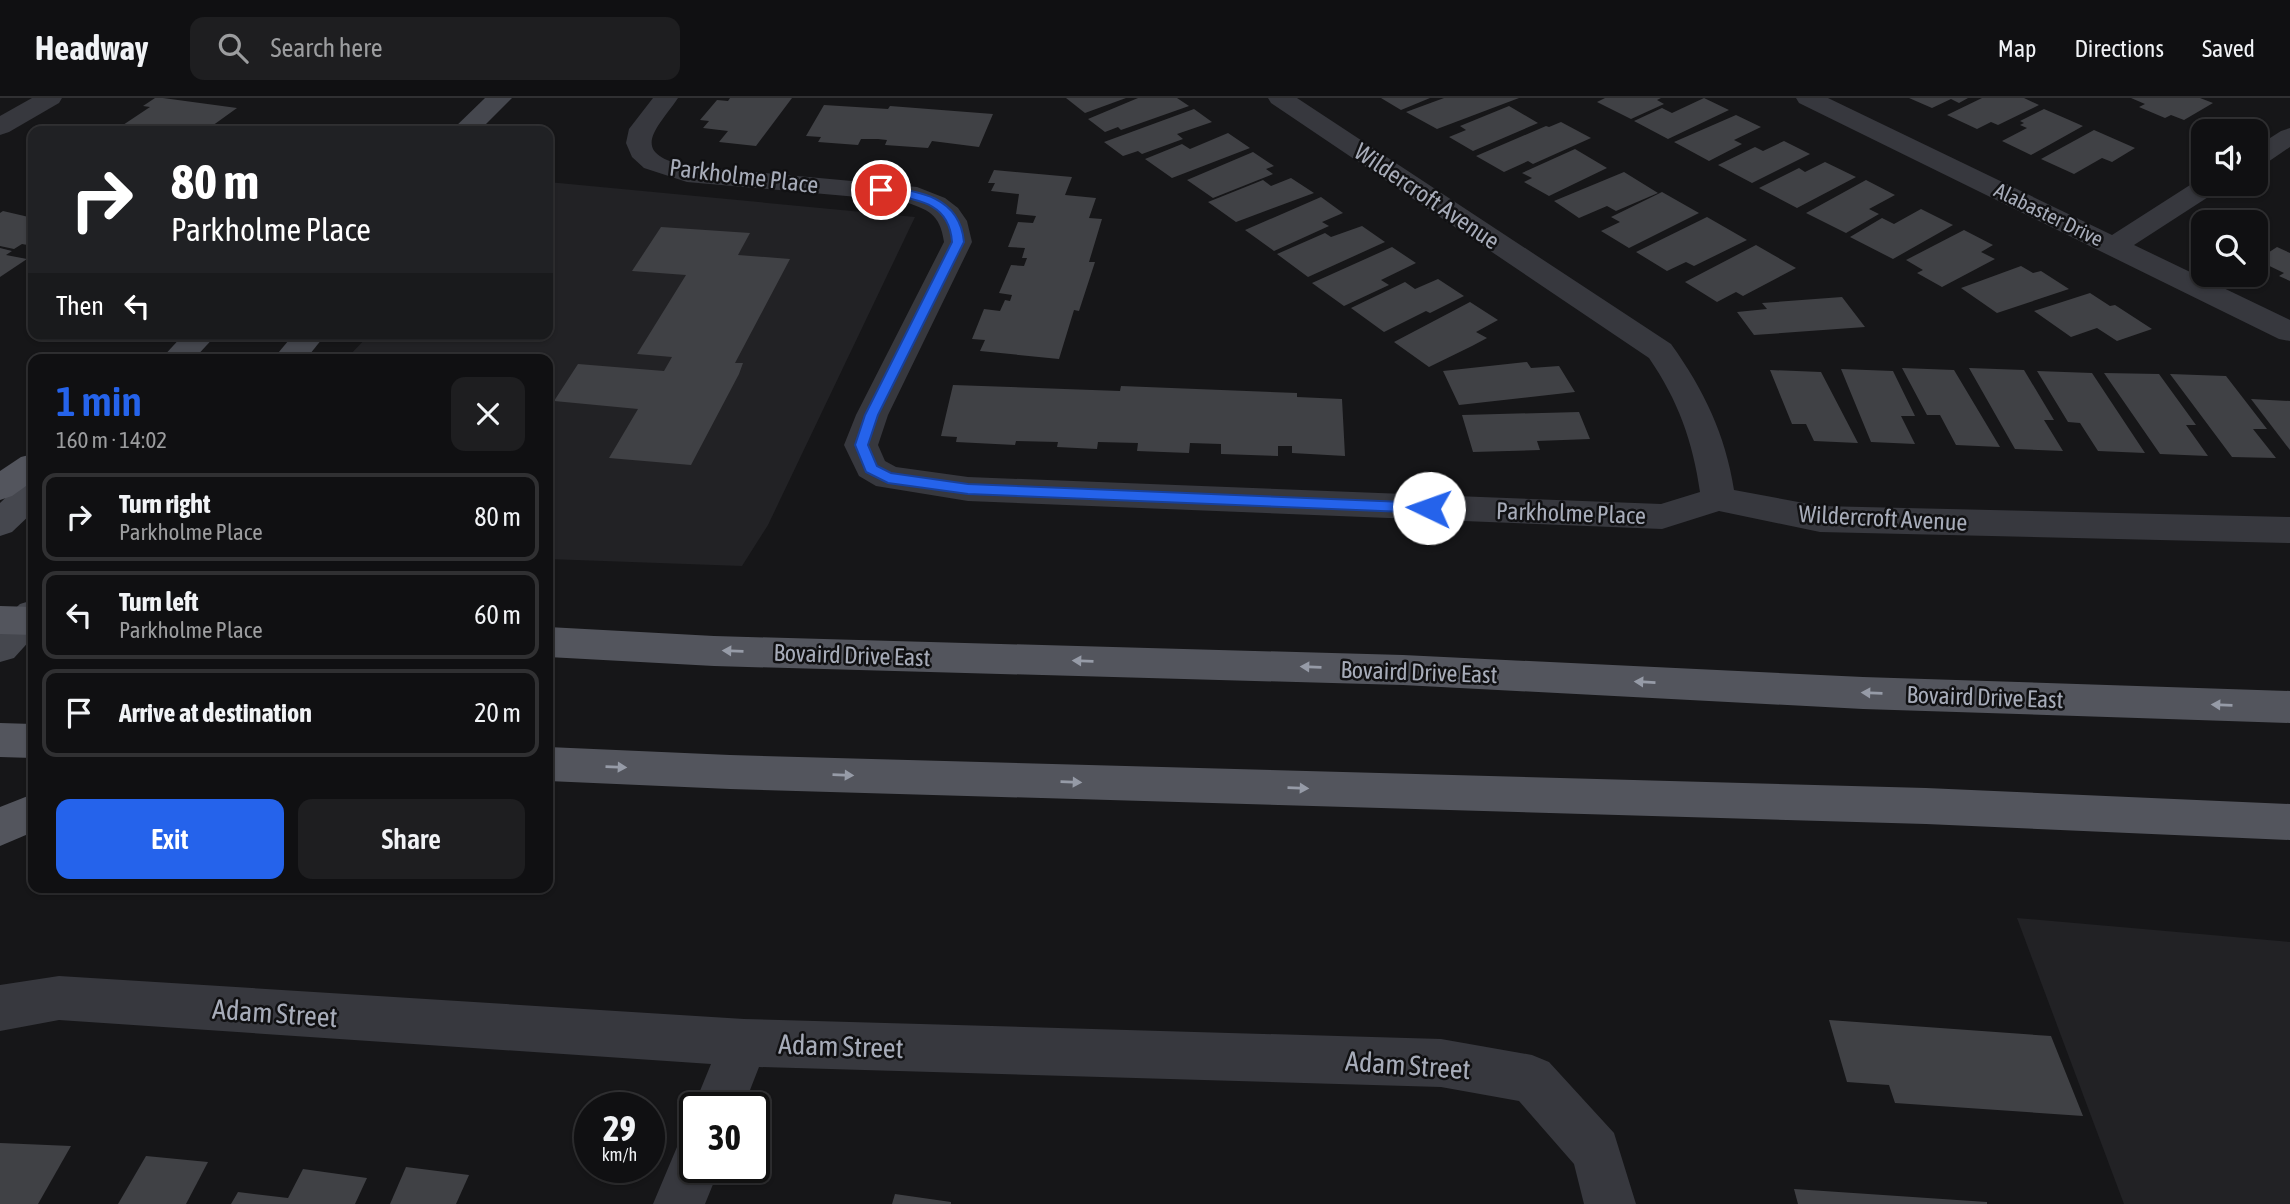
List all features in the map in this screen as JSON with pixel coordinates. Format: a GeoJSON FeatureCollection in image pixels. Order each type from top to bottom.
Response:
{"type":"FeatureCollection","features":[{"type":"Feature","properties":{"kind":"main road"},"geometry":{"type":"LineString","coordinates":[[469,126],[500,98]]}},
{"type":"Feature","properties":{"kind":"main road"},"geometry":{"type":"LineString","coordinates":[[181,354],[196,340]]}},
{"type":"Feature","properties":{"kind":"main road"},"geometry":{"type":"LineString","coordinates":[[293,354],[305,340]]}},
{"type":"Feature","properties":{"kind":"main road"},"geometry":{"type":"LineString","coordinates":[[0,488],[28,468]]}},
{"type":"Feature","properties":{"kind":"main road"},"geometry":{"type":"LineString","coordinates":[[0,523],[28,497]]}},
{"type":"Feature","properties":{"kind":"main road"},"geometry":{"type":"LineString","coordinates":[[0,647],[23,619]]}},
{"type":"Feature","properties":{"kind":"main road","name":"Bovaird Drive East"},"geometry":{"type":"LineString","coordinates":[[553,642],[714,651],[1403,670],[1863,693],[2290,707]]}},
{"type":"Feature","properties":{"kind":"main road"},"geometry":{"type":"LineString","coordinates":[[0,740],[28,741]]}},
{"type":"Feature","properties":{"kind":"main road"},"geometry":{"type":"LineString","coordinates":[[553,764],[1926,806],[2290,822]]}},
{"type":"Feature","properties":{"kind":"main road"},"geometry":{"type":"LineString","coordinates":[[0,827],[28,815]]}},
{"type":"Feature","properties":{"kind":"street"},"geometry":{"type":"LineString","coordinates":[[0,127],[50,98]]}},
{"type":"Feature","properties":{"kind":"street","name":"Parkholme Place"},"geometry":{"type":"LineString","coordinates":[[666,98],[640,133],[640,150],[662,169],[687,174],[907,192],[932,202],[951,214],[957,227],[958,242],[872,415],[862,445],[871,468],[888,478],[968,489],[1662,517],[1718,499]]}},
{"type":"Feature","properties":{"kind":"street","name":"Wildercroft Avenue"},"geometry":{"type":"LineString","coordinates":[[1280,98],[1660,351],[1689,393],[1703,426],[1712,450],[1718,499],[1820,519],[2290,530]]}},
{"type":"Feature","properties":{"kind":"street","name":"Alabaster Drive"},"geometry":{"type":"LineString","coordinates":[[1808,98],[2290,332]]}},
{"type":"Feature","properties":{"kind":"street"},"geometry":{"type":"LineString","coordinates":[[2268,150],[2290,136]]}},
{"type":"Feature","properties":{"kind":"street"},"geometry":{"type":"LineString","coordinates":[[2115,245],[2191,196]]}},
{"type":"Feature","properties":{"kind":"street","name":"Adam Street"},"geometry":{"type":"LineString","coordinates":[[0,1008],[59,998],[744,1043],[1441,1063],[1532,1079],[1596,1151],[1610,1204]]}},
{"type":"Feature","properties":{"kind":"street"},"geometry":{"type":"LineString","coordinates":[[724,1092],[744,1043]]}},
{"type":"Feature","properties":{"kind":"street"},"geometry":{"type":"LineString","coordinates":[[679,1204],[688,1183]]}},
{"type":"Feature","properties":{"kind":"shaded area"},"geometry":{"type":"Polygon","coordinates":[[[553,182],[915,217],[768,525],[742,566],[553,559],[553,354],[351,354],[364,340],[553,340],[553,182]]]}},
{"type":"Feature","properties":{"kind":"shaded area"},"geometry":{"type":"Polygon","coordinates":[[[2017,918],[2290,942],[2290,1204],[2124,1204],[2017,918]]]}},
{"type":"Feature","properties":{"kind":"building"},"geometry":{"type":"Polygon","coordinates":[[[155,98],[163,98],[237,108],[212,126],[122,126],[150,107],[143,106],[155,98]]]}},
{"type":"Feature","properties":{"kind":"building"},"geometry":{"type":"Polygon","coordinates":[[[730,98],[792,98],[756,146],[719,142],[728,131],[703,128],[709,121],[700,120],[717,100],[728,101],[730,98]]]}},
{"type":"Feature","properties":{"kind":"building"},"geometry":{"type":"Polygon","coordinates":[[[1066,98],[1126,98],[1085,113],[1066,98]]]}},
{"type":"Feature","properties":{"kind":"building"},"geometry":{"type":"Polygon","coordinates":[[[1138,98],[1177,98],[1189,106],[1121,130],[1118,127],[1105,132],[1088,119],[1138,98]]]}},
{"type":"Feature","properties":{"kind":"building"},"geometry":{"type":"Polygon","coordinates":[[[1381,98],[1430,98],[1401,110],[1381,98]]]}},
{"type":"Feature","properties":{"kind":"building"},"geometry":{"type":"Polygon","coordinates":[[[1444,98],[1519,98],[1437,129],[1406,112],[1444,98]]]}},
{"type":"Feature","properties":{"kind":"building"},"geometry":{"type":"Polygon","coordinates":[[[1605,98],[1661,98],[1657,100],[1664,104],[1631,119],[1597,102],[1605,98]]]}},
{"type":"Feature","properties":{"kind":"building"},"geometry":{"type":"Polygon","coordinates":[[[1704,98],[1729,110],[1668,139],[1634,121],[1662,108],[1672,113],[1704,98]]]}},
{"type":"Feature","properties":{"kind":"building"},"geometry":{"type":"Polygon","coordinates":[[[1909,98],[1968,98],[1959,103],[1951,99],[1932,108],[1909,98]]]}},
{"type":"Feature","properties":{"kind":"building"},"geometry":{"type":"Polygon","coordinates":[[[1982,98],[2024,98],[2039,105],[1998,125],[1991,122],[1977,129],[1947,115],[1982,98]]]}},
{"type":"Feature","properties":{"kind":"building"},"geometry":{"type":"Polygon","coordinates":[[[2131,98],[2200,98],[2213,103],[2184,120],[2171,115],[2165,118],[2139,107],[2145,104],[2131,98]]]}},
{"type":"Feature","properties":{"kind":"building"},"geometry":{"type":"Polygon","coordinates":[[[824,105],[888,109],[890,106],[993,114],[979,147],[932,141],[928,148],[885,145],[887,140],[878,139],[861,139],[858,145],[818,142],[821,137],[806,136],[824,105]]]}},
{"type":"Feature","properties":{"kind":"building"},"geometry":{"type":"Polygon","coordinates":[[[1509,106],[1538,123],[1473,151],[1449,137],[1466,130],[1460,126],[1509,106]]]}},
{"type":"Feature","properties":{"kind":"building"},"geometry":{"type":"Polygon","coordinates":[[[1194,109],[1212,122],[1177,134],[1183,139],[1142,154],[1138,151],[1123,156],[1104,142],[1194,109]]]}},
{"type":"Feature","properties":{"kind":"building"},"geometry":{"type":"Polygon","coordinates":[[[2044,109],[2083,126],[2031,155],[2002,141],[2027,128],[2020,125],[2024,123],[2020,121],[2044,109]]]}},
{"type":"Feature","properties":{"kind":"building"},"geometry":{"type":"Polygon","coordinates":[[[1736,115],[1761,127],[1734,140],[1742,144],[1709,161],[1674,142],[1736,115]]]}},
{"type":"Feature","properties":{"kind":"building"},"geometry":{"type":"Polygon","coordinates":[[[1561,122],[1591,138],[1533,164],[1528,161],[1504,172],[1476,156],[1546,126],[1561,122]]]}},
{"type":"Feature","properties":{"kind":"building"},"geometry":{"type":"Polygon","coordinates":[[[2094,130],[2135,148],[2112,162],[2102,158],[2074,174],[2041,159],[2094,130]]]}},
{"type":"Feature","properties":{"kind":"building"},"geometry":{"type":"Polygon","coordinates":[[[1228,133],[1250,148],[1172,178],[1145,159],[1182,144],[1190,149],[1228,133]]]}},
{"type":"Feature","properties":{"kind":"building"},"geometry":{"type":"Polygon","coordinates":[[[1784,141],[1810,154],[1752,183],[1718,165],[1755,147],[1763,151],[1784,141]]]}},
{"type":"Feature","properties":{"kind":"building"},"geometry":{"type":"Polygon","coordinates":[[[1575,149],[1607,168],[1549,196],[1524,182],[1532,178],[1522,173],[1575,149]]]}},
{"type":"Feature","properties":{"kind":"building"},"geometry":{"type":"Polygon","coordinates":[[[1253,152],[1274,166],[1266,169],[1273,174],[1213,198],[1187,180],[1253,152]]]}},
{"type":"Feature","properties":{"kind":"building"},"geometry":{"type":"Polygon","coordinates":[[[1825,162],[1856,177],[1797,208],[1759,188],[1799,168],[1805,172],[1825,162]]]}},
{"type":"Feature","properties":{"kind":"building"},"geometry":{"type":"Polygon","coordinates":[[[994,170],[1072,177],[1065,195],[1096,198],[1089,218],[1102,219],[1089,262],[1095,262],[1079,311],[1074,310],[1059,359],[980,351],[985,340],[972,339],[984,309],[1000,311],[1005,300],[1010,301],[1012,295],[999,293],[1011,265],[1024,266],[1027,258],[1022,258],[1025,248],[1008,247],[1018,222],[1033,223],[1036,216],[1016,214],[1019,194],[991,191],[995,183],[988,183],[994,170]]]}},
{"type":"Feature","properties":{"kind":"building"},"geometry":{"type":"Polygon","coordinates":[[[1624,172],[1658,193],[1616,211],[1607,206],[1579,218],[1554,201],[1624,172]]]}},
{"type":"Feature","properties":{"kind":"building"},"geometry":{"type":"Polygon","coordinates":[[[1291,178],[1314,193],[1236,222],[1208,202],[1263,180],[1271,186],[1291,178]]]}},
{"type":"Feature","properties":{"kind":"building"},"geometry":{"type":"Polygon","coordinates":[[[1866,180],[1895,195],[1869,209],[1879,214],[1846,233],[1806,213],[1866,180]]]}},
{"type":"Feature","properties":{"kind":"building"},"geometry":{"type":"Polygon","coordinates":[[[1662,192],[1699,213],[1629,248],[1601,231],[1620,222],[1611,217],[1662,192]]]}},
{"type":"Feature","properties":{"kind":"building"},"geometry":{"type":"Polygon","coordinates":[[[1321,197],[1343,213],[1322,222],[1329,226],[1274,251],[1245,230],[1321,197]]]}},
{"type":"Feature","properties":{"kind":"building"},"geometry":{"type":"Polygon","coordinates":[[[1921,209],[1953,225],[1893,259],[1850,237],[1882,218],[1894,224],[1921,209]]]}},
{"type":"Feature","properties":{"kind":"building"},"geometry":{"type":"Polygon","coordinates":[[[3,211],[28,217],[28,245],[22,244],[14,249],[0,246],[0,213],[3,211]]]}},
{"type":"Feature","properties":{"kind":"building"},"geometry":{"type":"Polygon","coordinates":[[[1707,217],[1747,240],[1694,266],[1686,262],[1667,271],[1636,252],[1707,217]]]}},
{"type":"Feature","properties":{"kind":"building"},"geometry":{"type":"Polygon","coordinates":[[[1362,226],[1385,242],[1308,277],[1277,254],[1325,233],[1331,237],[1362,226]]]}},
{"type":"Feature","properties":{"kind":"building"},"geometry":{"type":"Polygon","coordinates":[[[661,227],[750,233],[738,255],[790,259],[735,363],[743,363],[739,374],[691,465],[609,458],[638,409],[554,401],[578,364],[664,371],[672,357],[637,354],[686,275],[632,271],[661,227]]]}},
{"type":"Feature","properties":{"kind":"building"},"geometry":{"type":"Polygon","coordinates":[[[1964,230],[1993,245],[1981,252],[1995,259],[1942,287],[1917,273],[1923,270],[1906,260],[1964,230]]]}},
{"type":"Feature","properties":{"kind":"building"},"geometry":{"type":"Polygon","coordinates":[[[1756,245],[1796,268],[1743,296],[1736,292],[1717,302],[1685,282],[1756,245]]]}},
{"type":"Feature","properties":{"kind":"building"},"geometry":{"type":"Polygon","coordinates":[[[1392,247],[1416,263],[1381,280],[1389,285],[1344,306],[1312,283],[1392,247]]]}},
{"type":"Feature","properties":{"kind":"building"},"geometry":{"type":"Polygon","coordinates":[[[2277,247],[2290,253],[2290,281],[2279,276],[2284,273],[2268,265],[2268,253],[2277,247]]]}},
{"type":"Feature","properties":{"kind":"building"},"geometry":{"type":"Polygon","coordinates":[[[0,248],[12,251],[6,255],[27,259],[0,277],[0,248]]]}},
{"type":"Feature","properties":{"kind":"building"},"geometry":{"type":"Polygon","coordinates":[[[2021,266],[2033,273],[2041,271],[2069,289],[1997,313],[1961,288],[2021,266]]]}},
{"type":"Feature","properties":{"kind":"building"},"geometry":{"type":"Polygon","coordinates":[[[1438,279],[1464,296],[1384,332],[1351,308],[1405,282],[1415,289],[1438,279]]]}},
{"type":"Feature","properties":{"kind":"building"},"geometry":{"type":"Polygon","coordinates":[[[2090,293],[2110,306],[2115,305],[2152,329],[2117,341],[2097,328],[2071,337],[2034,311],[2090,293]]]}},
{"type":"Feature","properties":{"kind":"building"},"geometry":{"type":"Polygon","coordinates":[[[1842,297],[1865,327],[1754,335],[1737,312],[1767,309],[1762,303],[1842,297]]]}},
{"type":"Feature","properties":{"kind":"building"},"geometry":{"type":"Polygon","coordinates":[[[1470,302],[1498,320],[1476,332],[1487,338],[1472,346],[1429,367],[1394,342],[1470,302]]]}},
{"type":"Feature","properties":{"kind":"building"},"geometry":{"type":"Polygon","coordinates":[[[1527,362],[1531,368],[1559,366],[1575,392],[1459,405],[1443,371],[1527,362]]]}},
{"type":"Feature","properties":{"kind":"building"},"geometry":{"type":"Polygon","coordinates":[[[1902,368],[1954,370],[2000,447],[1956,445],[1940,415],[1927,415],[1902,368]]]}},
{"type":"Feature","properties":{"kind":"building"},"geometry":{"type":"Polygon","coordinates":[[[1969,368],[2024,370],[2054,420],[2044,420],[2063,451],[2015,449],[1969,368]]]}},
{"type":"Feature","properties":{"kind":"building"},"geometry":{"type":"Polygon","coordinates":[[[1841,369],[1893,371],[1915,416],[1901,416],[1915,444],[1871,442],[1841,369]]]}},
{"type":"Feature","properties":{"kind":"building"},"geometry":{"type":"Polygon","coordinates":[[[1770,370],[1821,372],[1858,443],[1814,441],[1806,424],[1792,424],[1770,370]]]}},
{"type":"Feature","properties":{"kind":"building"},"geometry":{"type":"Polygon","coordinates":[[[2037,371],[2092,373],[2145,453],[2098,451],[2080,423],[2068,422],[2037,371]]]}},
{"type":"Feature","properties":{"kind":"building"},"geometry":{"type":"Polygon","coordinates":[[[2104,373],[2159,374],[2196,425],[2186,425],[2208,456],[2160,454],[2104,373]]]}},
{"type":"Feature","properties":{"kind":"building"},"geometry":{"type":"Polygon","coordinates":[[[2170,374],[2226,376],[2267,429],[2253,429],[2276,458],[2232,457],[2170,374]]]}},
{"type":"Feature","properties":{"kind":"building"},"geometry":{"type":"Polygon","coordinates":[[[953,385],[1120,391],[1121,386],[1297,393],[1297,397],[1342,399],[1345,456],[1292,453],[1292,446],[1278,446],[1278,456],[1221,454],[1221,444],[1190,443],[1189,453],[1137,451],[1138,443],[1098,442],[1097,449],[1057,447],[1058,442],[1016,441],[1015,445],[956,442],[957,437],[941,436],[953,385]]]}},
{"type":"Feature","properties":{"kind":"building"},"geometry":{"type":"Polygon","coordinates":[[[2251,399],[2290,401],[2290,450],[2251,399]]]}},
{"type":"Feature","properties":{"kind":"building"},"geometry":{"type":"Polygon","coordinates":[[[1579,412],[1590,439],[1537,441],[1540,450],[1473,452],[1462,415],[1579,412]]]}},
{"type":"Feature","properties":{"kind":"building"},"geometry":{"type":"Polygon","coordinates":[[[1829,1020],[2051,1036],[2083,1116],[1895,1103],[1889,1085],[1847,1082],[1829,1020]]]}},
{"type":"Feature","properties":{"kind":"building"},"geometry":{"type":"Polygon","coordinates":[[[0,1143],[71,1146],[38,1204],[0,1204],[0,1143]]]}},
{"type":"Feature","properties":{"kind":"building"},"geometry":{"type":"Polygon","coordinates":[[[146,1156],[208,1162],[186,1204],[118,1204],[146,1156]]]}},
{"type":"Feature","properties":{"kind":"building"},"geometry":{"type":"Polygon","coordinates":[[[406,1167],[469,1175],[456,1204],[390,1204],[406,1167]]]}},
{"type":"Feature","properties":{"kind":"building"},"geometry":{"type":"Polygon","coordinates":[[[303,1169],[367,1178],[355,1204],[231,1204],[238,1192],[288,1198],[303,1169]]]}},
{"type":"Feature","properties":{"kind":"building"},"geometry":{"type":"Polygon","coordinates":[[[1794,1189],[1987,1202],[1987,1204],[1798,1204],[1794,1189]]]}},
{"type":"Feature","properties":{"kind":"building"},"geometry":{"type":"Polygon","coordinates":[[[895,1194],[951,1202],[951,1204],[892,1204],[895,1194]]]}},
{"type":"Feature","properties":{"kind":"route"},"geometry":{"type":"LineString","coordinates":[[881,190],[907,192],[932,202],[951,214],[957,227],[958,242],[872,415],[862,445],[871,468],[888,478],[968,489],[1429,508]]}}]}
